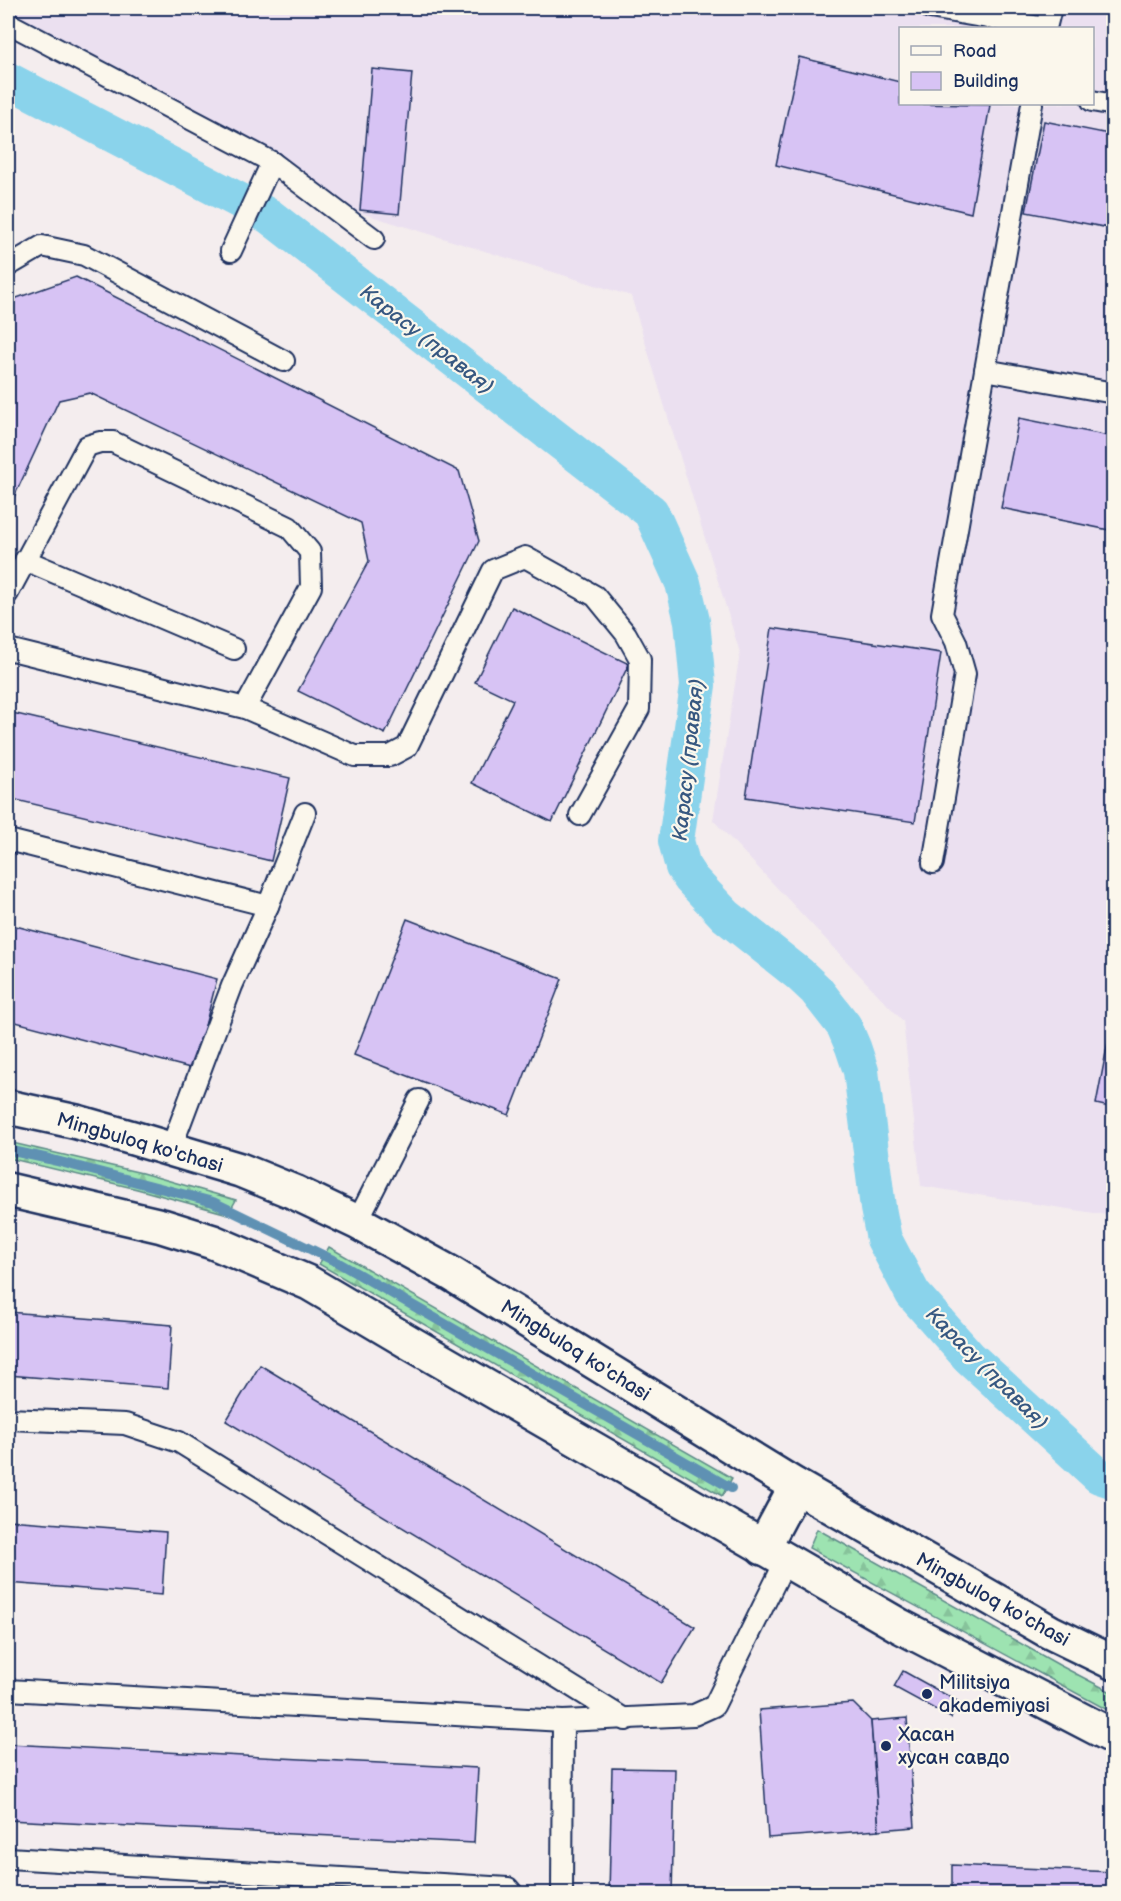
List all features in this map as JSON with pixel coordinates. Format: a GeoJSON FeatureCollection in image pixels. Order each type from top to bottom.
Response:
{"type":"FeatureCollection","features":[{"type":"Feature","properties":{"kind":"main road","name":"Mingbuloq ko'chasi"},"geometry":{"type":"LineString","coordinates":[[8,1107],[77,1122],[240,1170],[294,1192],[357,1222],[450,1273],[796,1486],[1050,1632],[1113,1663]]}},
{"type":"Feature","properties":{"kind":"main road"},"geometry":{"type":"LineString","coordinates":[[8,1190],[162,1226],[213,1242],[309,1283],[900,1626],[1113,1737]]}},
{"type":"Feature","properties":{"kind":"main road"},"geometry":{"type":"LineString","coordinates":[[774,1554],[796,1486]]}},
{"type":"Feature","properties":{"kind":"lane"},"geometry":{"type":"LineString","coordinates":[[930,8],[1040,27]]}},
{"type":"Feature","properties":{"kind":"lane"},"geometry":{"type":"LineString","coordinates":[[1046,27],[1051,8]]}},
{"type":"Feature","properties":{"kind":"lane"},"geometry":{"type":"LineString","coordinates":[[8,23],[272,162],[374,239]]}},
{"type":"Feature","properties":{"kind":"lane"},"geometry":{"type":"LineString","coordinates":[[1094,101],[1113,105]]}},
{"type":"Feature","properties":{"kind":"lane"},"geometry":{"type":"LineString","coordinates":[[933,863],[965,674],[956,642],[942,614],[1032,105]]}},
{"type":"Feature","properties":{"kind":"lane"},"geometry":{"type":"LineString","coordinates":[[231,251],[272,162]]}},
{"type":"Feature","properties":{"kind":"lane"},"geometry":{"type":"LineString","coordinates":[[8,266],[42,246],[84,255],[284,361]]}},
{"type":"Feature","properties":{"kind":"lane"},"geometry":{"type":"LineString","coordinates":[[986,370],[1113,393]]}},
{"type":"Feature","properties":{"kind":"lane"},"geometry":{"type":"LineString","coordinates":[[8,593],[87,446],[100,442],[114,442],[289,527],[310,552],[311,587],[245,708]]}},
{"type":"Feature","properties":{"kind":"lane"},"geometry":{"type":"LineString","coordinates":[[8,649],[245,708],[355,756],[390,756],[407,747],[493,570],[525,557],[595,596],[626,634],[640,659],[639,709],[580,815]]}},
{"type":"Feature","properties":{"kind":"lane"},"geometry":{"type":"LineString","coordinates":[[26,560],[234,649]]}},
{"type":"Feature","properties":{"kind":"lane"},"geometry":{"type":"LineString","coordinates":[[171,1148],[232,986],[268,906],[305,813]]}},
{"type":"Feature","properties":{"kind":"lane"},"geometry":{"type":"LineString","coordinates":[[8,840],[268,906]]}},
{"type":"Feature","properties":{"kind":"lane"},"geometry":{"type":"LineString","coordinates":[[357,1222],[419,1100]]}},
{"type":"Feature","properties":{"kind":"lane"},"geometry":{"type":"LineString","coordinates":[[8,1419],[125,1424],[179,1442],[626,1720]]}},
{"type":"Feature","properties":{"kind":"lane"},"geometry":{"type":"LineString","coordinates":[[8,1690],[563,1721],[626,1720],[694,1715],[714,1706],[774,1554]]}},
{"type":"Feature","properties":{"kind":"lane"},"geometry":{"type":"LineString","coordinates":[[562,1893],[563,1721]]}},
{"type":"Feature","properties":{"kind":"lane"},"geometry":{"type":"LineString","coordinates":[[8,1858],[508,1888],[513,1893]]}},
{"type":"Feature","properties":{"kind":"shaded area"},"geometry":{"type":"Polygon","coordinates":[[[8,8],[1113,8],[1113,1216],[921,1186],[903,1021],[713,820],[740,653],[631,296],[358,212],[157,92],[8,13],[8,8]]]}},
{"type":"Feature","properties":{"kind":"green space"},"geometry":{"type":"Polygon","coordinates":[[[8,1142],[142,1173],[236,1200],[228,1214],[8,1158],[8,1142]]]}},
{"type":"Feature","properties":{"kind":"green space"},"geometry":{"type":"Polygon","coordinates":[[[329,1247],[732,1478],[722,1496],[319,1264],[329,1247]]]}},
{"type":"Feature","properties":{"kind":"green space"},"geometry":{"type":"Polygon","coordinates":[[[817,1529],[1113,1693],[1113,1713],[809,1548],[817,1529]]]}},
{"type":"Feature","properties":{"kind":"building"},"geometry":{"type":"Polygon","coordinates":[[[799,57],[899,82],[899,105],[990,105],[971,213],[776,165],[799,57]]]}},
{"type":"Feature","properties":{"kind":"building"},"geometry":{"type":"Polygon","coordinates":[[[372,69],[412,73],[399,214],[360,210],[372,69]]]}},
{"type":"Feature","properties":{"kind":"building"},"geometry":{"type":"Polygon","coordinates":[[[1044,121],[1114,135],[1114,229],[1026,212],[1044,121]]]}},
{"type":"Feature","properties":{"kind":"building"},"geometry":{"type":"Polygon","coordinates":[[[76,277],[459,471],[479,541],[385,734],[298,691],[369,561],[361,523],[90,393],[59,400],[8,510],[8,301],[76,277]]]}},
{"type":"Feature","properties":{"kind":"building"},"geometry":{"type":"Polygon","coordinates":[[[1019,418],[1114,437],[1114,531],[1001,508],[1019,418]]]}},
{"type":"Feature","properties":{"kind":"building"},"geometry":{"type":"Polygon","coordinates":[[[512,607],[629,664],[552,822],[472,783],[513,700],[475,682],[512,607]]]}},
{"type":"Feature","properties":{"kind":"building"},"geometry":{"type":"Polygon","coordinates":[[[772,628],[941,653],[915,822],[746,797],[772,628]]]}},
{"type":"Feature","properties":{"kind":"building"},"geometry":{"type":"Polygon","coordinates":[[[8,712],[290,778],[271,861],[8,798],[8,712]]]}},
{"type":"Feature","properties":{"kind":"building"},"geometry":{"type":"Polygon","coordinates":[[[407,919],[562,979],[509,1115],[354,1055],[407,919]]]}},
{"type":"Feature","properties":{"kind":"building"},"geometry":{"type":"Polygon","coordinates":[[[8,924],[217,979],[194,1069],[8,1020],[8,924]]]}},
{"type":"Feature","properties":{"kind":"building"},"geometry":{"type":"Polygon","coordinates":[[[1114,1016],[1114,1108],[1096,1104],[1114,1016]]]}},
{"type":"Feature","properties":{"kind":"building"},"geometry":{"type":"Polygon","coordinates":[[[8,1312],[172,1325],[168,1388],[8,1375],[8,1312]]]}},
{"type":"Feature","properties":{"kind":"building"},"geometry":{"type":"Polygon","coordinates":[[[260,1365],[695,1627],[661,1683],[226,1421],[260,1365]]]}},
{"type":"Feature","properties":{"kind":"building"},"geometry":{"type":"Polygon","coordinates":[[[8,1520],[166,1532],[162,1595],[8,1583],[8,1520]]]}},
{"type":"Feature","properties":{"kind":"building","name":"Militsiya akademiyasi"},"geometry":{"type":"Polygon","coordinates":[[[903,1671],[959,1702],[951,1718],[894,1687],[903,1671]]]}},
{"type":"Feature","properties":{"kind":"building"},"geometry":{"type":"Polygon","coordinates":[[[853,1703],[871,1721],[879,1830],[768,1838],[759,1710],[853,1703]]]}},
{"type":"Feature","properties":{"kind":"building"},"geometry":{"type":"Polygon","coordinates":[[[907,1718],[915,1827],[879,1830],[871,1721],[907,1718]]]}},
{"type":"Feature","properties":{"kind":"building"},"geometry":{"type":"Polygon","coordinates":[[[8,1744],[478,1768],[474,1843],[8,1820],[8,1744]]]}},
{"type":"Feature","properties":{"kind":"building"},"geometry":{"type":"Polygon","coordinates":[[[612,1768],[675,1769],[672,1894],[609,1894],[612,1768]]]}},
{"type":"Feature","properties":{"kind":"building"},"geometry":{"type":"Polygon","coordinates":[[[952,1865],[1114,1872],[1114,1894],[952,1894],[952,1865]]]}},
{"type":"Feature","properties":{"kind":"waterway","name":"Карасу (правая)"},"geometry":{"type":"LineString","coordinates":[[8,80],[269,216],[651,512],[683,583],[692,621],[698,685],[676,841],[683,867],[691,879],[726,916],[816,990],[844,1026],[861,1071],[884,1239],[913,1294],[969,1357],[1099,1476],[1114,1481]]}},
{"type":"Feature","properties":{"kind":"waterway"},"geometry":{"type":"LineString","coordinates":[[8,1150],[213,1202],[337,1262],[731,1488]]}},
{"type":"Feature","properties":{"kind":"place","name":"Militsiya akademiyasi"},"geometry":{"type":"Point","coordinates":[927,1694]}},
{"type":"Feature","properties":{"kind":"place","name":"Хасан хусан савдо"},"geometry":{"type":"Point","coordinates":[886,1746]}}]}
